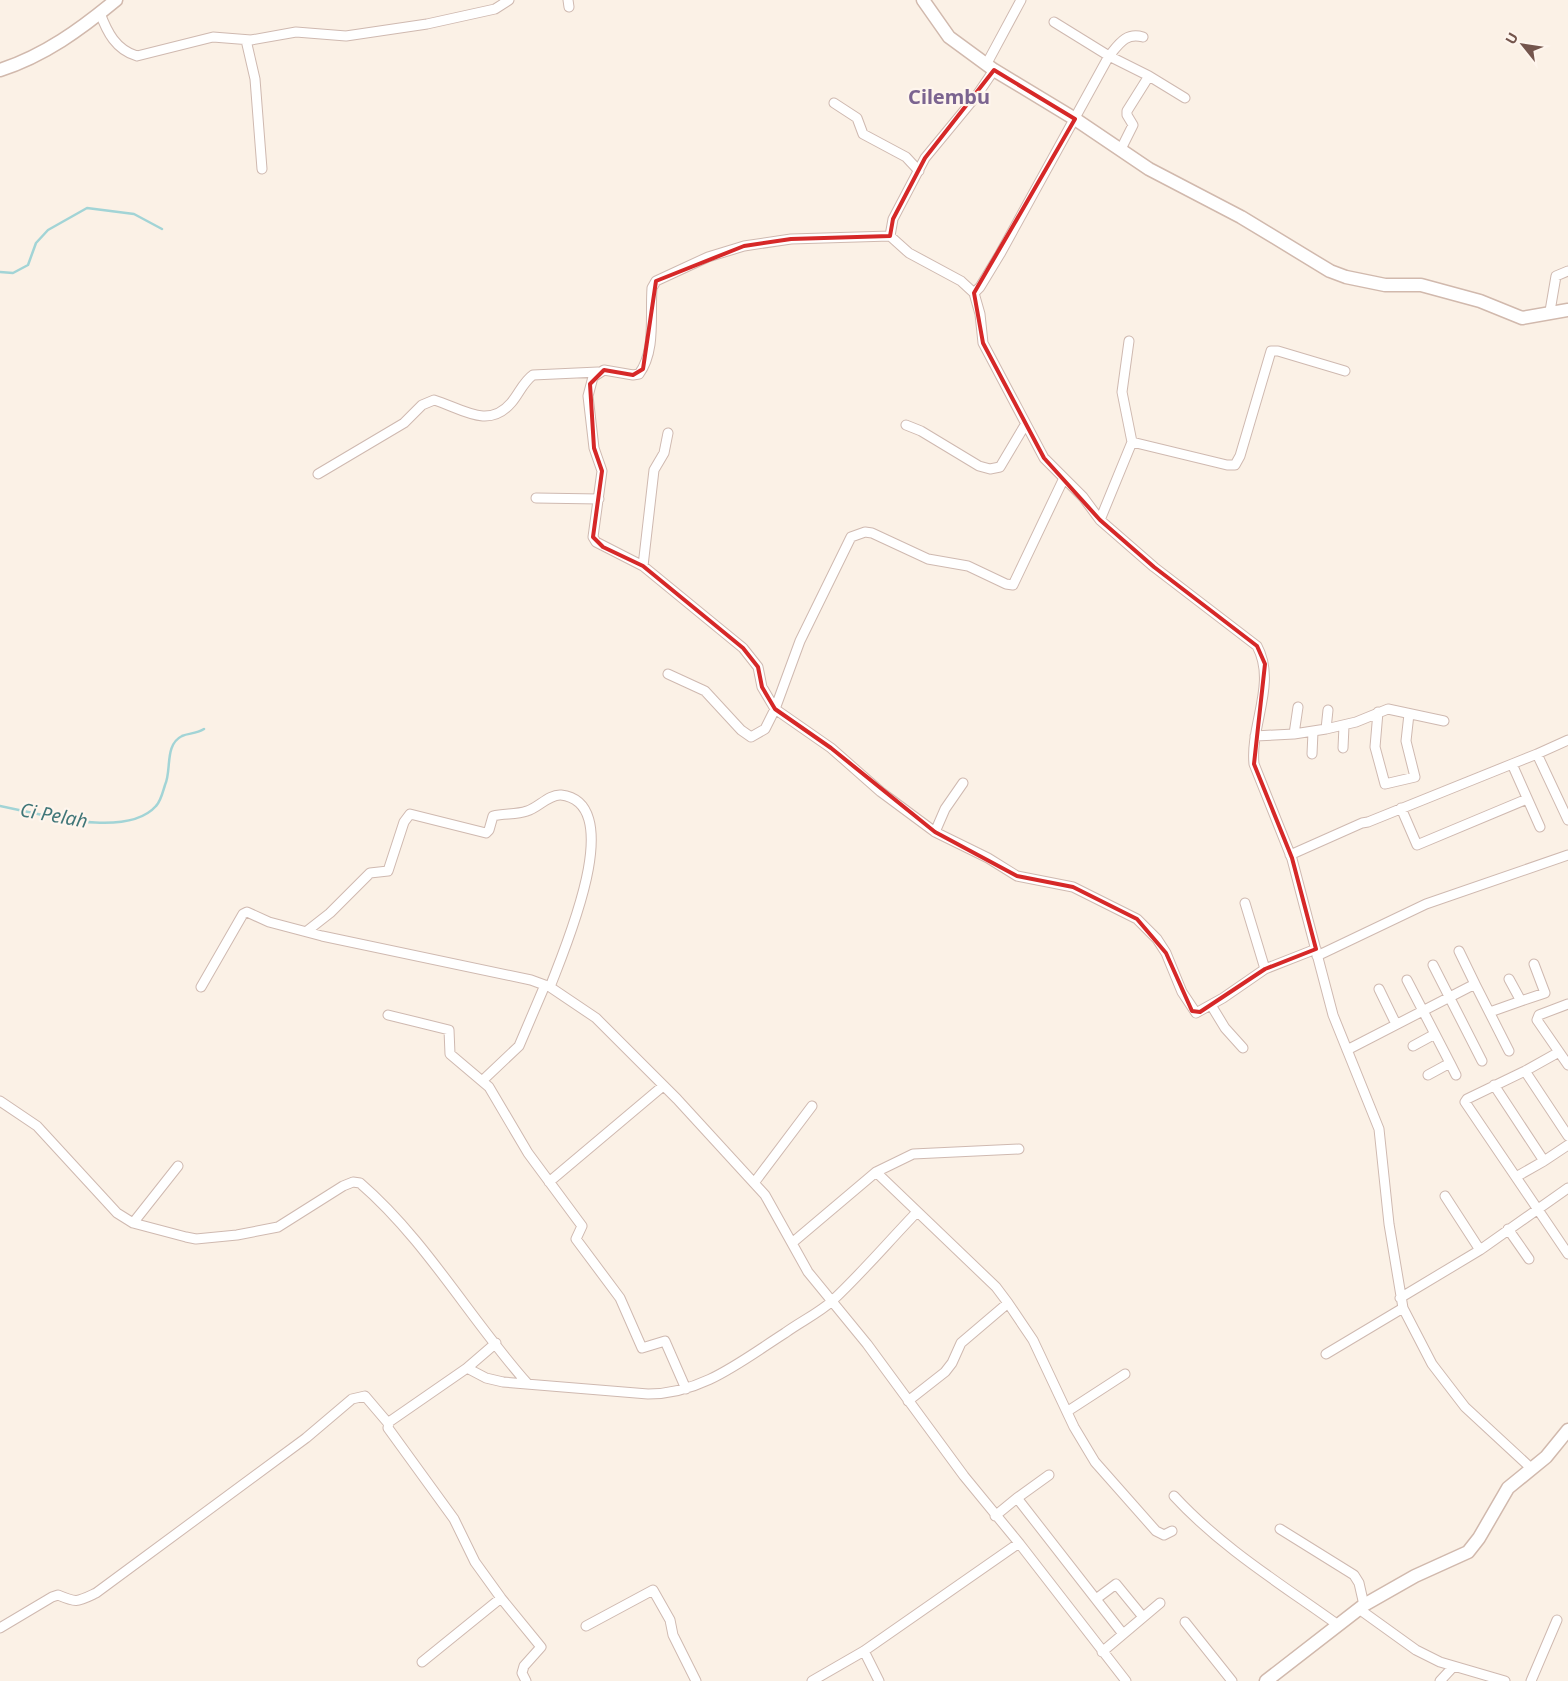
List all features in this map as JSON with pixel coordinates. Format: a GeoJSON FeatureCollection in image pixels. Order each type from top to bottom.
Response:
{"type":"FeatureCollection","features":[{"type":"Feature","properties":{"kind":"street"},"geometry":{"type":"LineString","coordinates":[[0,70],[36,56],[81,28],[116,0]]}},
{"type":"Feature","properties":{"kind":"street"},"geometry":{"type":"LineString","coordinates":[[100,13],[108,34],[113,40],[129,54],[137,56],[213,38],[246,40],[296,32],[346,36],[427,24],[495,9],[509,0]]}},
{"type":"Feature","properties":{"kind":"street"},"geometry":{"type":"LineString","coordinates":[[923,0],[949,37],[990,68],[1075,119],[1156,174],[1241,217],[1330,271],[1346,277],[1385,285],[1421,285],[1480,301],[1522,318],[1550,311],[1568,310]]}},
{"type":"Feature","properties":{"kind":"street"},"geometry":{"type":"LineString","coordinates":[[890,236],[893,219],[930,151],[977,95],[1021,0]]}},
{"type":"Feature","properties":{"kind":"street"},"geometry":{"type":"LineString","coordinates":[[1054,22],[1109,56],[1149,76],[1185,98]]}},
{"type":"Feature","properties":{"kind":"street"},"geometry":{"type":"LineString","coordinates":[[974,293],[980,287],[1000,254],[1109,56],[1129,36],[1134,34],[1143,37]]}},
{"type":"Feature","properties":{"kind":"street"},"geometry":{"type":"LineString","coordinates":[[246,40],[255,80],[262,169]]}},
{"type":"Feature","properties":{"kind":"street"},"geometry":{"type":"LineString","coordinates":[[1121,149],[1133,125],[1126,115],[1127,111],[1149,76]]}},
{"type":"Feature","properties":{"kind":"street"},"geometry":{"type":"LineString","coordinates":[[834,103],[857,118],[863,134],[906,157],[919,171]]}},
{"type":"Feature","properties":{"kind":"street"},"geometry":{"type":"LineString","coordinates":[[318,474],[404,424],[428,401],[434,400],[466,414],[484,417],[495,415],[506,408],[533,375],[611,370],[633,375],[639,374],[648,357],[652,288],[660,278],[708,257],[744,246],[791,239],[890,236],[909,253],[961,281],[974,293],[980,314],[983,343],[1039,452],[1063,480],[1083,497],[1100,520],[1154,567],[1257,646],[1265,664],[1264,687],[1253,755],[1257,776],[1291,857],[1327,998],[1379,1129],[1388,1224],[1403,1308],[1432,1364],[1466,1407],[1532,1469]]}},
{"type":"Feature","properties":{"kind":"street"},"geometry":{"type":"LineString","coordinates":[[1550,311],[1556,276],[1568,271]]}},
{"type":"Feature","properties":{"kind":"street"},"geometry":{"type":"LineString","coordinates":[[1100,520],[1132,442],[1122,392],[1129,341]]}},
{"type":"Feature","properties":{"kind":"street"},"geometry":{"type":"LineString","coordinates":[[1132,442],[1228,465],[1235,465],[1271,351],[1278,351],[1345,372]]}},
{"type":"Feature","properties":{"kind":"street"},"geometry":{"type":"LineString","coordinates":[[598,372],[590,384],[588,396],[594,448],[602,471],[593,537],[596,542],[642,566],[750,655],[758,667],[762,687],[775,709],[831,748],[881,792],[935,832],[988,858],[1017,876],[1073,887],[1128,913],[1157,939],[1192,1011],[1200,1012],[1265,969],[1316,953],[1426,904],[1568,855]]}},
{"type":"Feature","properties":{"kind":"street"},"geometry":{"type":"LineString","coordinates":[[906,425],[921,430],[980,466],[997,469],[1025,425]]}},
{"type":"Feature","properties":{"kind":"street"},"geometry":{"type":"LineString","coordinates":[[642,566],[654,470],[664,453],[668,433]]}},
{"type":"Feature","properties":{"kind":"street"},"geometry":{"type":"LineString","coordinates":[[668,674],[705,691],[738,728],[751,737],[765,730],[775,709],[800,640],[851,537],[865,532],[872,533],[928,559],[968,566],[1012,585],[1063,480]]}},
{"type":"Feature","properties":{"kind":"street"},"geometry":{"type":"LineString","coordinates":[[536,498],[599,499]]}},
{"type":"Feature","properties":{"kind":"street"},"geometry":{"type":"LineString","coordinates":[[1294,734],[1298,707]]}},
{"type":"Feature","properties":{"kind":"street"},"geometry":{"type":"LineString","coordinates":[[1255,736],[1313,732],[1344,726],[1388,709],[1444,721]]}},
{"type":"Feature","properties":{"kind":"street"},"geometry":{"type":"LineString","coordinates":[[1326,729],[1328,710]]}},
{"type":"Feature","properties":{"kind":"street"},"geometry":{"type":"LineString","coordinates":[[1378,712],[1376,755],[1384,784],[1415,777],[1406,733],[1409,714]]}},
{"type":"Feature","properties":{"kind":"street"},"geometry":{"type":"LineString","coordinates":[[1343,748],[1344,726]]}},
{"type":"Feature","properties":{"kind":"street"},"geometry":{"type":"LineString","coordinates":[[1312,754],[1313,732]]}},
{"type":"Feature","properties":{"kind":"street"},"geometry":{"type":"LineString","coordinates":[[1291,857],[1364,828],[1368,822],[1401,808],[1568,740]]}},
{"type":"Feature","properties":{"kind":"street"},"geometry":{"type":"LineString","coordinates":[[1537,754],[1568,820]]}},
{"type":"Feature","properties":{"kind":"street"},"geometry":{"type":"LineString","coordinates":[[1512,764],[1540,827]]}},
{"type":"Feature","properties":{"kind":"street"},"geometry":{"type":"LineString","coordinates":[[935,832],[945,808],[962,783]]}},
{"type":"Feature","properties":{"kind":"street"},"geometry":{"type":"LineString","coordinates":[[307,931],[330,913],[370,873],[388,871],[404,822],[410,814],[486,833],[489,830],[493,816],[528,811],[555,796],[563,795],[578,801],[586,809],[591,830],[592,852],[575,919],[548,986],[519,1046],[482,1080]]}},
{"type":"Feature","properties":{"kind":"street"},"geometry":{"type":"LineString","coordinates":[[1401,808],[1417,845],[1527,799]]}},
{"type":"Feature","properties":{"kind":"street"},"geometry":{"type":"LineString","coordinates":[[1245,902],[1265,969]]}},
{"type":"Feature","properties":{"kind":"street"},"geometry":{"type":"LineString","coordinates":[[201,987],[245,912],[269,922],[322,936],[497,971],[548,986],[596,1018],[663,1086],[770,1201],[808,1272],[867,1344],[908,1402],[995,1516],[1019,1543],[1126,1681]]}},
{"type":"Feature","properties":{"kind":"street"},"geometry":{"type":"LineString","coordinates":[[1459,951],[1509,1051]]}},
{"type":"Feature","properties":{"kind":"street"},"geometry":{"type":"LineString","coordinates":[[1490,1012],[1545,993],[1534,964]]}},
{"type":"Feature","properties":{"kind":"street"},"geometry":{"type":"LineString","coordinates":[[1433,965],[1482,1061]]}},
{"type":"Feature","properties":{"kind":"street"},"geometry":{"type":"LineString","coordinates":[[1509,979],[1520,1002]]}},
{"type":"Feature","properties":{"kind":"street"},"geometry":{"type":"LineString","coordinates":[[1406,980],[1456,1075]]}},
{"type":"Feature","properties":{"kind":"street"},"geometry":{"type":"LineString","coordinates":[[1347,1050],[1475,984]]}},
{"type":"Feature","properties":{"kind":"street"},"geometry":{"type":"LineString","coordinates":[[1379,989],[1396,1024]]}},
{"type":"Feature","properties":{"kind":"street"},"geometry":{"type":"LineString","coordinates":[[1568,1004],[1537,1018],[1537,1023],[1568,1064]]}},
{"type":"Feature","properties":{"kind":"street"},"geometry":{"type":"LineString","coordinates":[[1211,1005],[1225,1028],[1243,1048]]}},
{"type":"Feature","properties":{"kind":"street"},"geometry":{"type":"LineString","coordinates":[[388,1015],[449,1030],[450,1054],[489,1087],[528,1153],[582,1226],[576,1239],[620,1298],[642,1348],[665,1341],[686,1389]]}},
{"type":"Feature","properties":{"kind":"street"},"geometry":{"type":"LineString","coordinates":[[1413,1046],[1435,1034]]}},
{"type":"Feature","properties":{"kind":"street"},"geometry":{"type":"LineString","coordinates":[[1559,1052],[1467,1099],[1466,1105],[1568,1254]]}},
{"type":"Feature","properties":{"kind":"street"},"geometry":{"type":"LineString","coordinates":[[1428,1075],[1450,1063]]}},
{"type":"Feature","properties":{"kind":"street"},"geometry":{"type":"LineString","coordinates":[[1525,1071],[1568,1136]]}},
{"type":"Feature","properties":{"kind":"street"},"geometry":{"type":"LineString","coordinates":[[1494,1085],[1544,1161]]}},
{"type":"Feature","properties":{"kind":"street"},"geometry":{"type":"LineString","coordinates":[[549,1182],[663,1086]]}},
{"type":"Feature","properties":{"kind":"street"},"geometry":{"type":"LineString","coordinates":[[0,1101],[37,1126],[117,1213],[133,1223],[196,1239],[264,1231],[294,1218],[344,1186],[358,1182],[402,1227],[466,1303],[527,1383]]}},
{"type":"Feature","properties":{"kind":"street"},"geometry":{"type":"LineString","coordinates":[[754,1184],[812,1106]]}},
{"type":"Feature","properties":{"kind":"street"},"geometry":{"type":"LineString","coordinates":[[1516,1177],[1568,1145]]}},
{"type":"Feature","properties":{"kind":"street"},"geometry":{"type":"LineString","coordinates":[[792,1243],[876,1172],[913,1154],[1019,1149]]}},
{"type":"Feature","properties":{"kind":"street"},"geometry":{"type":"LineString","coordinates":[[133,1223],[178,1166]]}},
{"type":"Feature","properties":{"kind":"street"},"geometry":{"type":"LineString","coordinates":[[876,1172],[996,1287],[1033,1340],[1074,1427],[1095,1462],[1156,1531],[1164,1535],[1172,1531]]}},
{"type":"Feature","properties":{"kind":"street"},"geometry":{"type":"LineString","coordinates":[[1400,1298],[1480,1250],[1568,1189]]}},
{"type":"Feature","properties":{"kind":"street"},"geometry":{"type":"LineString","coordinates":[[1445,1196],[1480,1250]]}},
{"type":"Feature","properties":{"kind":"street"},"geometry":{"type":"LineString","coordinates":[[467,1368],[494,1380],[648,1394],[666,1394],[686,1389],[714,1378],[754,1355],[831,1302],[917,1212]]}},
{"type":"Feature","properties":{"kind":"street"},"geometry":{"type":"LineString","coordinates":[[1508,1229],[1529,1259]]}},
{"type":"Feature","properties":{"kind":"street"},"geometry":{"type":"LineString","coordinates":[[908,1402],[946,1372],[961,1343],[1008,1303]]}},
{"type":"Feature","properties":{"kind":"street"},"geometry":{"type":"LineString","coordinates":[[1326,1354],[1403,1308]]}},
{"type":"Feature","properties":{"kind":"street"},"geometry":{"type":"LineString","coordinates":[[388,1423],[425,1395],[467,1368],[496,1343]]}},
{"type":"Feature","properties":{"kind":"street"},"geometry":{"type":"LineString","coordinates":[[1068,1411],[1126,1374]]}},
{"type":"Feature","properties":{"kind":"street"},"geometry":{"type":"LineString","coordinates":[[0,1628],[52,1597],[58,1595],[70,1602],[78,1602],[96,1593],[306,1438],[352,1399],[365,1396],[388,1423],[388,1428],[454,1519],[475,1562],[501,1598],[541,1647],[524,1666],[522,1673],[526,1681]]}},
{"type":"Feature","properties":{"kind":"street"},"geometry":{"type":"LineString","coordinates":[[1266,1681],[1361,1607],[1415,1576],[1468,1552],[1479,1538],[1508,1488],[1551,1453],[1568,1430]]}},
{"type":"Feature","properties":{"kind":"street"},"geometry":{"type":"LineString","coordinates":[[995,1516],[1049,1475]]}},
{"type":"Feature","properties":{"kind":"street"},"geometry":{"type":"LineString","coordinates":[[1174,1496],[1196,1520],[1223,1543],[1338,1625]]}},
{"type":"Feature","properties":{"kind":"street"},"geometry":{"type":"LineString","coordinates":[[1017,1498],[1123,1634]]}},
{"type":"Feature","properties":{"kind":"street"},"geometry":{"type":"LineString","coordinates":[[1280,1529],[1354,1575],[1359,1583],[1361,1607],[1416,1650],[1453,1667],[1505,1681]]}},
{"type":"Feature","properties":{"kind":"street"},"geometry":{"type":"LineString","coordinates":[[812,1681],[864,1651],[1019,1543]]}},
{"type":"Feature","properties":{"kind":"street"},"geometry":{"type":"LineString","coordinates":[[1096,1598],[1116,1584],[1142,1617]]}},
{"type":"Feature","properties":{"kind":"street"},"geometry":{"type":"LineString","coordinates":[[586,1626],[653,1590],[670,1620],[674,1635],[696,1681]]}},
{"type":"Feature","properties":{"kind":"street"},"geometry":{"type":"LineString","coordinates":[[422,1662],[501,1598]]}},
{"type":"Feature","properties":{"kind":"street"},"geometry":{"type":"LineString","coordinates":[[1102,1652],[1160,1603]]}},
{"type":"Feature","properties":{"kind":"street"},"geometry":{"type":"LineString","coordinates":[[1531,1681],[1557,1620]]}},
{"type":"Feature","properties":{"kind":"street"},"geometry":{"type":"LineString","coordinates":[[1185,1622],[1232,1681]]}},
{"type":"Feature","properties":{"kind":"street"},"geometry":{"type":"LineString","coordinates":[[864,1651],[879,1681]]}},
{"type":"Feature","properties":{"kind":"street"},"geometry":{"type":"LineString","coordinates":[[1440,1681],[1453,1667]]}},
{"type":"Feature","properties":{"kind":"highlighted area"},"geometry":{"type":"Polygon","coordinates":[[[994,70],[1075,119],[974,293],[983,343],[1044,458],[1100,520],[1154,567],[1257,646],[1265,664],[1254,764],[1292,858],[1316,949],[1265,969],[1200,1012],[1192,1011],[1166,953],[1137,919],[1073,887],[1017,876],[935,832],[831,748],[775,709],[762,687],[758,667],[743,648],[643,566],[603,547],[593,537],[602,471],[594,448],[590,384],[604,370],[633,375],[643,369],[656,281],[744,246],[791,239],[890,236],[893,219],[925,158],[994,70]]]}},
{"type":"Feature","properties":{"kind":"waterway"},"geometry":{"type":"LineString","coordinates":[[0,272],[13,273],[28,265],[36,243],[48,230],[87,208],[134,214],[162,229]]}},
{"type":"Feature","properties":{"kind":"waterway","name":"Ci Pelah"},"geometry":{"type":"LineString","coordinates":[[0,806],[58,818],[103,823],[124,821],[142,816],[156,806],[161,799],[167,779],[171,752],[176,740],[182,736],[204,729]]}},
{"type":"Feature","properties":{"kind":"district","name":"Cilembu"},"geometry":{"type":"Point","coordinates":[949,97]}}]}
